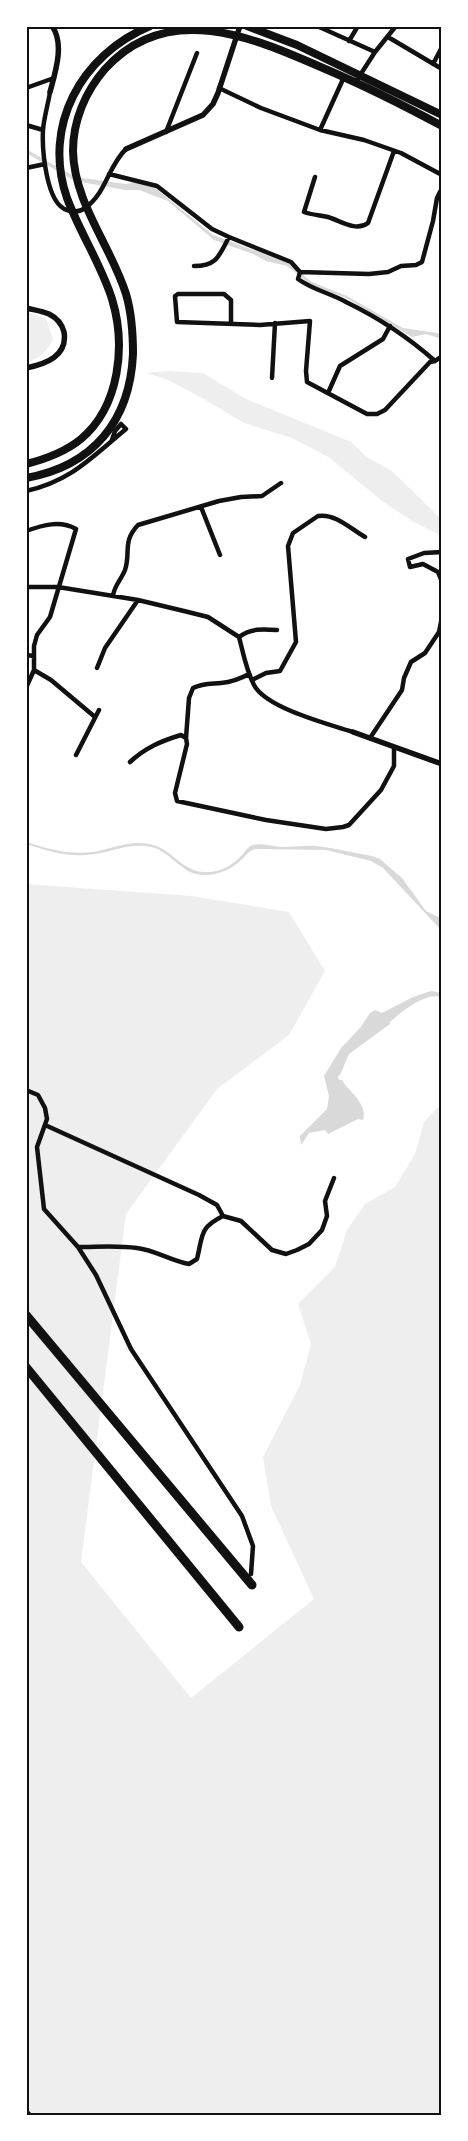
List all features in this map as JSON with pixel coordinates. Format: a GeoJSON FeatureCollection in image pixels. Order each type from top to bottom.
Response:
{"type":"FeatureCollection","features":[{"type":"Feature","properties":{"kind":"highway"},"geometry":{"type":"LineString","coordinates":[[26,1315],[252,1585]]}},
{"type":"Feature","properties":{"kind":"highway"},"geometry":{"type":"LineString","coordinates":[[26,1368],[238,1627]]}},
{"type":"Feature","properties":{"kind":"main road"},"geometry":{"type":"LineString","coordinates":[[26,464],[44,459],[70,447],[86,434],[99,419],[106,407],[115,379],[118,338],[114,308],[107,285],[67,197],[62,182],[59,150],[64,119],[76,90],[86,74],[108,50],[122,40],[150,26]]}},
{"type":"Feature","properties":{"kind":"main road"},"geometry":{"type":"LineString","coordinates":[[247,26],[297,44],[442,115]]}},
{"type":"Feature","properties":{"kind":"main road"},"geometry":{"type":"LineString","coordinates":[[26,478],[53,471],[76,460],[97,444],[112,426],[121,411],[130,381],[133,338],[131,315],[126,294],[85,202],[75,165],[74,136],[80,110],[86,96],[98,78],[118,57],[141,42],[168,32],[201,30],[238,35],[272,46],[344,77],[442,126]]}},
{"type":"Feature","properties":{"kind":"street"},"geometry":{"type":"LineString","coordinates":[[52,26],[57,32],[58,42],[54,78],[43,130],[45,164],[54,199],[60,207],[76,212],[85,209],[95,199],[114,163],[126,149],[203,115],[213,104],[240,26]]}},
{"type":"Feature","properties":{"kind":"street"},"geometry":{"type":"LineString","coordinates":[[317,26],[375,52]]}},
{"type":"Feature","properties":{"kind":"street"},"geometry":{"type":"LineString","coordinates":[[349,41],[358,26]]}},
{"type":"Feature","properties":{"kind":"street"},"geometry":{"type":"LineString","coordinates":[[355,83],[375,52],[396,26]]}},
{"type":"Feature","properties":{"kind":"street"},"geometry":{"type":"LineString","coordinates":[[388,37],[442,69]]}},
{"type":"Feature","properties":{"kind":"street"},"geometry":{"type":"LineString","coordinates":[[433,64],[442,47]]}},
{"type":"Feature","properties":{"kind":"street"},"geometry":{"type":"LineString","coordinates":[[166,132],[197,53]]}},
{"type":"Feature","properties":{"kind":"street"},"geometry":{"type":"LineString","coordinates":[[320,130],[344,77]]}},
{"type":"Feature","properties":{"kind":"street"},"geometry":{"type":"LineString","coordinates":[[26,88],[54,78]]}},
{"type":"Feature","properties":{"kind":"street"},"geometry":{"type":"LineString","coordinates":[[219,88],[262,108],[320,130],[364,140],[394,151],[442,175]]}},
{"type":"Feature","properties":{"kind":"street"},"geometry":{"type":"LineString","coordinates":[[26,125],[43,130]]}},
{"type":"Feature","properties":{"kind":"street"},"geometry":{"type":"LineString","coordinates":[[315,177],[304,212],[353,226],[364,226],[368,224],[394,151]]}},
{"type":"Feature","properties":{"kind":"street"},"geometry":{"type":"LineString","coordinates":[[26,168],[45,164]]}},
{"type":"Feature","properties":{"kind":"street"},"geometry":{"type":"LineString","coordinates":[[109,174],[157,186],[212,229],[229,238],[291,262],[300,272],[369,274],[388,272],[401,266],[416,265],[422,262],[437,198],[442,188]]}},
{"type":"Feature","properties":{"kind":"street"},"geometry":{"type":"LineString","coordinates":[[194,266],[207,266],[218,258],[229,238]]}},
{"type":"Feature","properties":{"kind":"street"},"geometry":{"type":"LineString","coordinates":[[300,272],[298,279],[312,289],[340,298],[390,326],[408,338],[435,361]]}},
{"type":"Feature","properties":{"kind":"street"},"geometry":{"type":"LineString","coordinates":[[231,324],[231,300],[224,294],[178,294],[175,296],[176,322],[231,324],[310,321],[306,371],[308,382],[367,414],[377,414],[385,410],[430,362],[442,356]]}},
{"type":"Feature","properties":{"kind":"street"},"geometry":{"type":"LineString","coordinates":[[26,308],[50,314],[58,320],[62,326],[65,338],[62,351],[56,357],[49,362],[26,368]]}},
{"type":"Feature","properties":{"kind":"street"},"geometry":{"type":"LineString","coordinates":[[272,378],[274,323]]}},
{"type":"Feature","properties":{"kind":"street"},"geometry":{"type":"LineString","coordinates":[[328,393],[340,366],[382,340],[390,326]]}},
{"type":"Feature","properties":{"kind":"street"},"geometry":{"type":"LineString","coordinates":[[26,491],[44,487],[66,478],[112,440]]}},
{"type":"Feature","properties":{"kind":"street"},"geometry":{"type":"LineString","coordinates":[[113,596],[114,588],[123,575],[126,566],[127,543],[130,533],[138,526],[241,497],[262,496],[281,484]]}},
{"type":"Feature","properties":{"kind":"street"},"geometry":{"type":"LineString","coordinates":[[201,507],[220,555]]}},
{"type":"Feature","properties":{"kind":"street"},"geometry":{"type":"LineString","coordinates":[[252,680],[266,673],[280,671],[296,642],[288,546],[293,533],[318,516],[323,516],[336,519],[365,537]]}},
{"type":"Feature","properties":{"kind":"street"},"geometry":{"type":"LineString","coordinates":[[26,531],[54,524],[70,526],[76,529],[50,617],[37,635],[34,670],[26,688]]}},
{"type":"Feature","properties":{"kind":"street"},"geometry":{"type":"LineString","coordinates":[[442,552],[435,551],[414,556],[408,559],[408,563],[410,567],[423,564],[438,572],[442,582]]}},
{"type":"Feature","properties":{"kind":"street"},"geometry":{"type":"LineString","coordinates":[[26,587],[58,587],[138,600],[208,618],[239,637],[249,674],[264,697],[311,718],[442,764]]}},
{"type":"Feature","properties":{"kind":"street"},"geometry":{"type":"LineString","coordinates":[[97,668],[104,648],[138,600]]}},
{"type":"Feature","properties":{"kind":"street"},"geometry":{"type":"LineString","coordinates":[[370,738],[402,690],[404,678],[411,662],[425,653],[439,632],[442,617]]}},
{"type":"Feature","properties":{"kind":"street"},"geometry":{"type":"LineString","coordinates":[[239,637],[246,632],[257,629],[277,630]]}},
{"type":"Feature","properties":{"kind":"street"},"geometry":{"type":"LineString","coordinates":[[26,655],[34,656]]}},
{"type":"Feature","properties":{"kind":"street"},"geometry":{"type":"LineString","coordinates":[[34,670],[51,680],[96,717]]}},
{"type":"Feature","properties":{"kind":"street"},"geometry":{"type":"LineString","coordinates":[[249,674],[236,680],[202,684],[193,688],[188,698],[185,754],[175,793],[178,802],[266,820],[326,829],[349,825],[380,790],[394,766],[394,747]]}},
{"type":"Feature","properties":{"kind":"street"},"geometry":{"type":"LineString","coordinates":[[76,755],[99,710]]}},
{"type":"Feature","properties":{"kind":"street"},"geometry":{"type":"LineString","coordinates":[[130,762],[142,751],[156,744],[181,735],[186,738]]}},
{"type":"Feature","properties":{"kind":"street"},"geometry":{"type":"LineString","coordinates":[[26,1090],[38,1095],[45,1108],[47,1119],[37,1147],[44,1210],[78,1247],[96,1275],[131,1348],[242,1516],[253,1546],[254,1556],[251,1574]]}},
{"type":"Feature","properties":{"kind":"street"},"geometry":{"type":"LineString","coordinates":[[44,1125],[217,1204],[223,1216]]}},
{"type":"Feature","properties":{"kind":"street"},"geometry":{"type":"LineString","coordinates":[[78,1247],[138,1248],[175,1262],[189,1264],[197,1259],[201,1237],[209,1223],[223,1216],[241,1222],[272,1250],[286,1254],[309,1244],[322,1230],[327,1216],[325,1201],[334,1178]]}},
{"type":"Feature","properties":{"kind":"street"},"geometry":{"type":"LineString","coordinates":[[26,2111],[30,2115]]}},
{"type":"Feature","properties":{"kind":"shaded area"},"geometry":{"type":"Polygon","coordinates":[[[26,149],[75,177],[126,184],[136,182],[155,188],[213,235],[288,263],[312,282],[347,296],[403,328],[437,333],[442,336],[442,339],[426,334],[412,337],[346,298],[311,285],[287,266],[266,261],[253,254],[214,240],[168,201],[139,190],[125,190],[75,181],[26,153],[26,149]]]}},
{"type":"Feature","properties":{"kind":"shaded area"},"geometry":{"type":"Polygon","coordinates":[[[26,311],[46,319],[53,339],[42,354],[26,363],[26,311]]]}},
{"type":"Feature","properties":{"kind":"shaded area"},"geometry":{"type":"Polygon","coordinates":[[[168,371],[203,373],[246,399],[351,442],[367,457],[393,472],[442,520],[442,536],[412,521],[382,501],[330,458],[292,438],[244,423],[168,380],[147,373],[168,371]]]}},
{"type":"Feature","properties":{"kind":"shaded area"},"geometry":{"type":"Polygon","coordinates":[[[26,842],[76,853],[93,852],[134,843],[149,844],[165,850],[184,865],[199,872],[218,871],[238,859],[249,847],[257,844],[282,847],[316,846],[372,856],[380,859],[402,878],[426,911],[442,919],[442,931],[383,868],[371,861],[326,850],[256,849],[230,868],[217,874],[198,875],[184,868],[166,854],[151,847],[134,846],[94,854],[78,855],[48,851],[26,844],[26,842]]]}},
{"type":"Feature","properties":{"kind":"shaded area"},"geometry":{"type":"Polygon","coordinates":[[[26,884],[191,896],[289,912],[325,971],[289,1035],[217,1089],[126,1214],[81,1562],[191,1698],[314,1599],[271,1506],[263,1457],[300,1385],[311,1344],[298,1304],[335,1267],[347,1230],[365,1204],[395,1187],[415,1154],[424,1122],[442,1103],[442,2115],[26,2115],[26,884]]]}},
{"type":"Feature","properties":{"kind":"shaded area"},"geometry":{"type":"Polygon","coordinates":[[[431,991],[442,993],[442,998],[436,996],[429,997],[407,1008],[390,1024],[349,1054],[338,1076],[339,1080],[342,1080],[363,1108],[363,1120],[358,1119],[328,1134],[325,1130],[309,1133],[301,1145],[300,1136],[327,1109],[329,1096],[324,1076],[341,1048],[360,1028],[370,1013],[375,1010],[382,1013],[413,997],[431,991]]]}}]}
